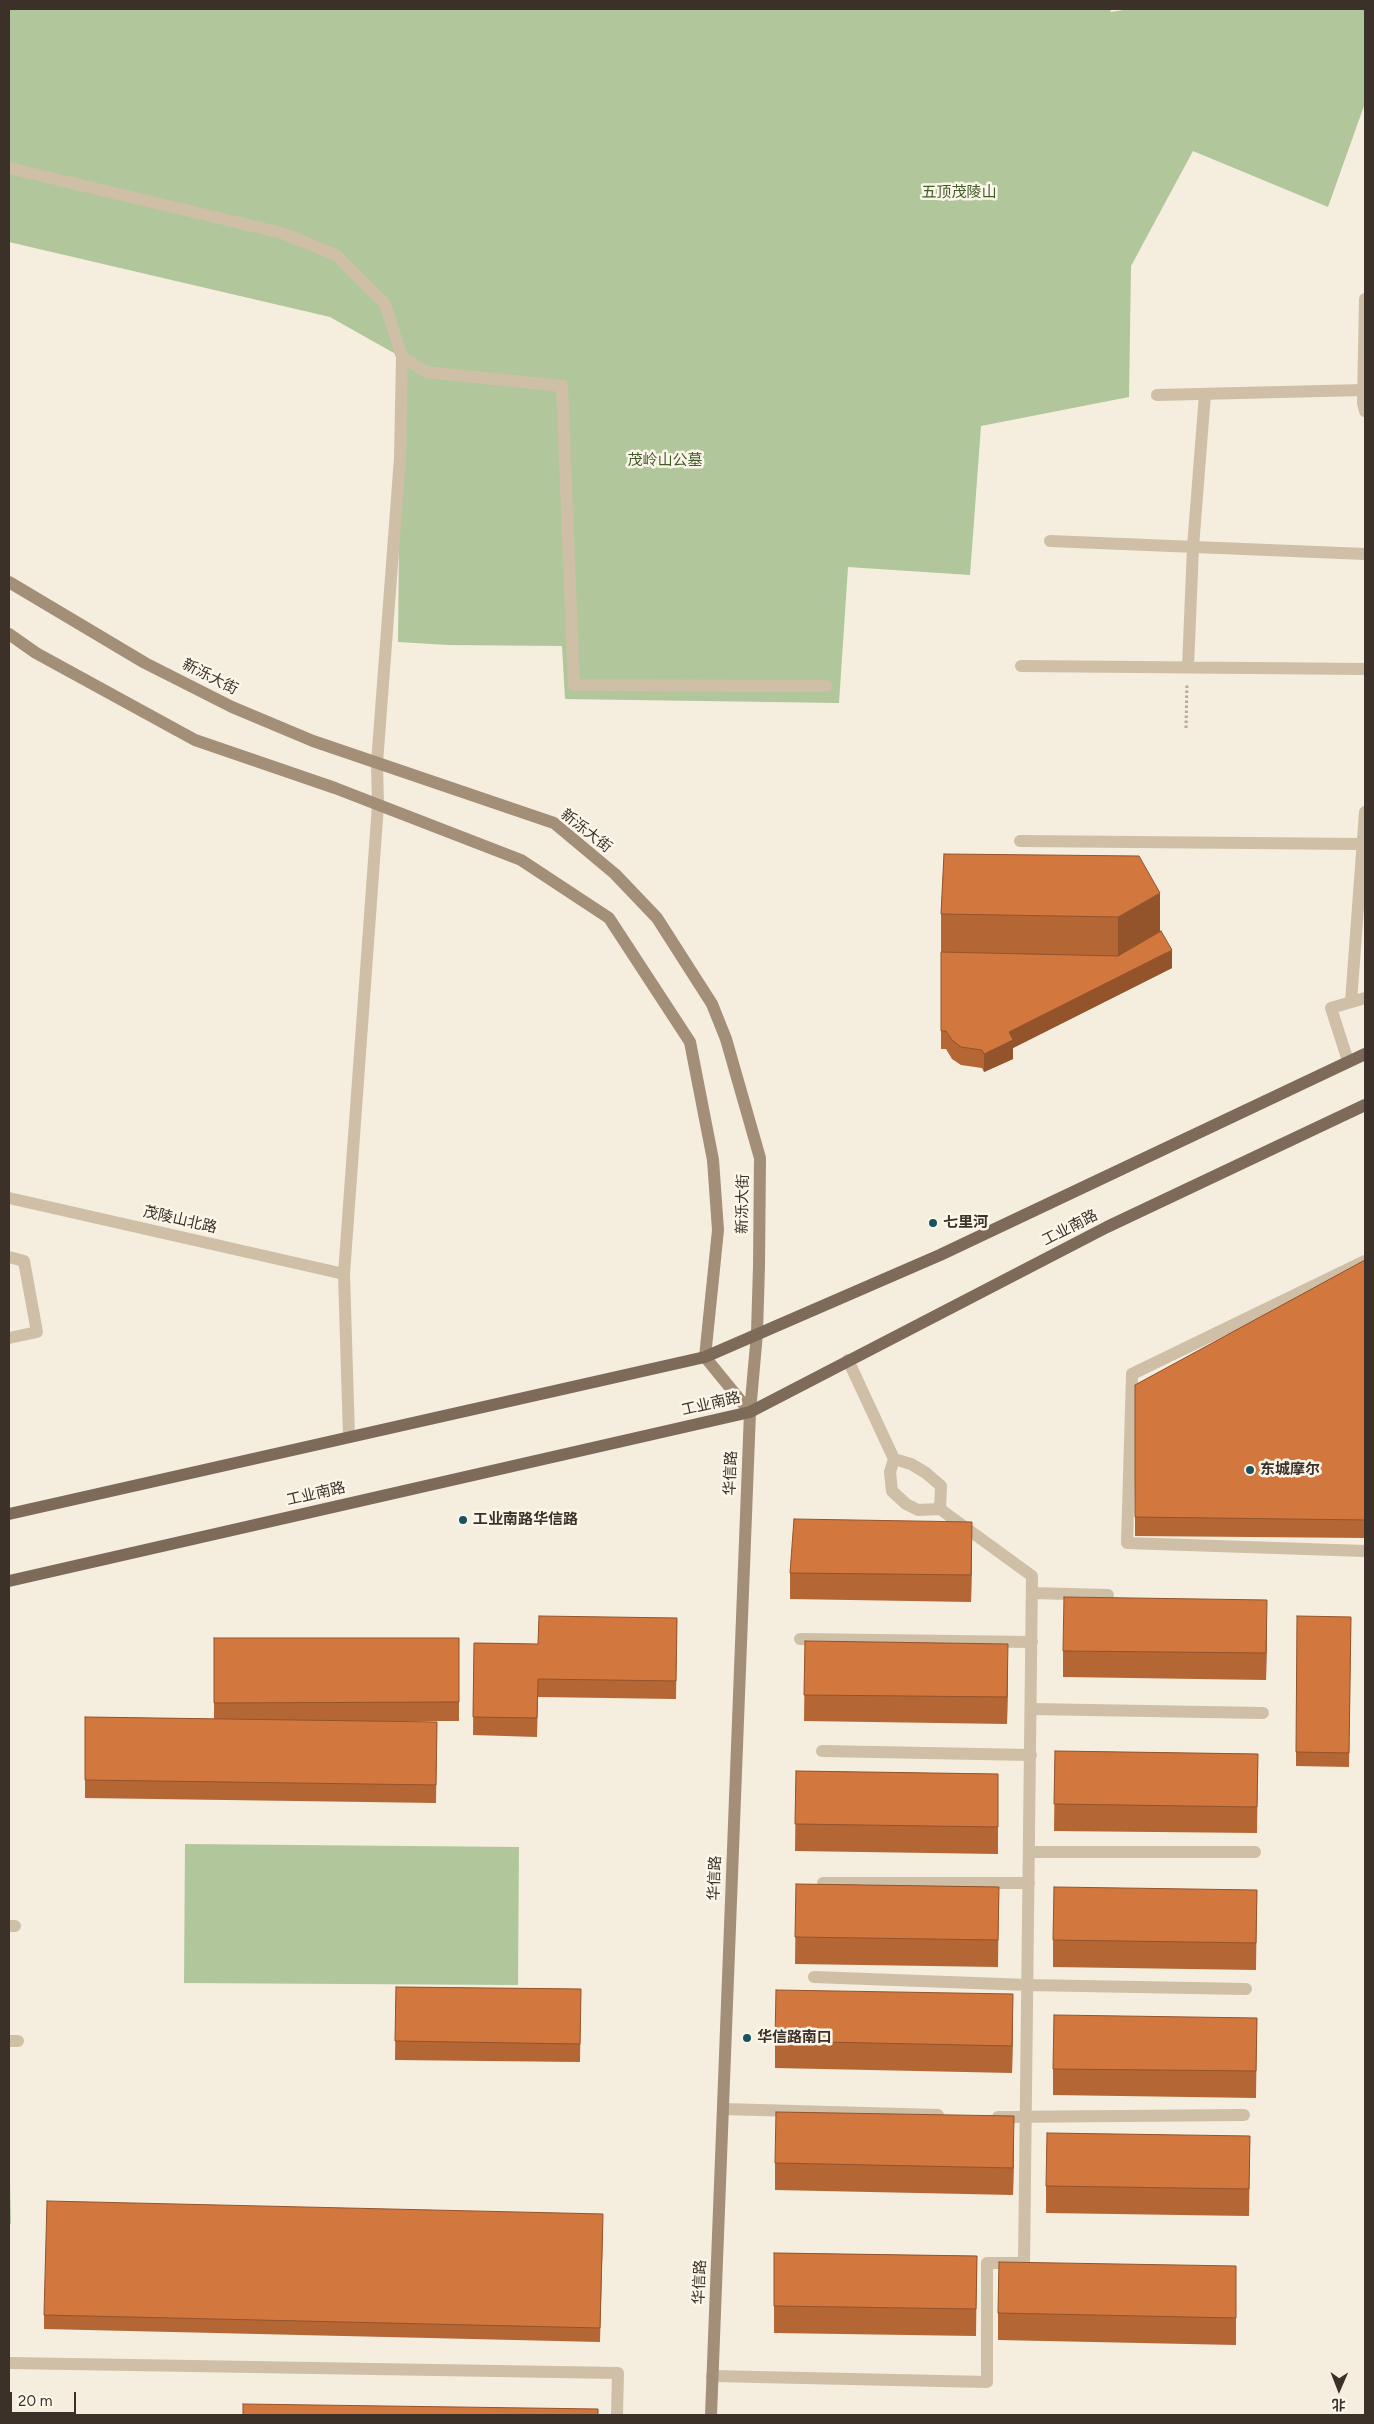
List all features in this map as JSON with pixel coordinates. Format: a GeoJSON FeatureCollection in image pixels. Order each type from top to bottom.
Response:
{"type":"FeatureCollection","features":[{"type":"Feature","properties":{"kind":"main road","name":"新泺大街"},"geometry":{"type":"LineString","coordinates":[[9,582],[146,663],[232,707],[313,741],[554,823],[615,874],[657,918],[712,1004],[726,1039],[760,1158],[757,1333],[750,1412]]}},
{"type":"Feature","properties":{"kind":"main road","name":"新泺大街"},"geometry":{"type":"LineString","coordinates":[[9,634],[36,653],[196,740],[378,805],[521,860],[608,918],[690,1042],[714,1160],[718,1230],[705,1357]]}},
{"type":"Feature","properties":{"kind":"main road","name":"工业南路"},"geometry":{"type":"LineString","coordinates":[[9,1514],[705,1357],[940,1255],[1365,1054]]}},
{"type":"Feature","properties":{"kind":"main road","name":"工业南路"},"geometry":{"type":"LineString","coordinates":[[9,1581],[750,1412],[1107,1227],[1365,1105]]}},
{"type":"Feature","properties":{"kind":"main road"},"geometry":{"type":"LineString","coordinates":[[705,1357],[750,1412]]}},
{"type":"Feature","properties":{"kind":"main road","name":"华信路"},"geometry":{"type":"LineString","coordinates":[[711,2415],[750,1412]]}},
{"type":"Feature","properties":{"kind":"street"},"geometry":{"type":"LineString","coordinates":[[9,168],[282,233],[336,255],[385,304],[402,357],[400,458],[377,763],[378,805],[344,1274],[349,1437]]}},
{"type":"Feature","properties":{"kind":"street"},"geometry":{"type":"LineString","coordinates":[[1365,307],[1365,411]]}},
{"type":"Feature","properties":{"kind":"street"},"geometry":{"type":"LineString","coordinates":[[402,357],[426,372],[562,386],[574,685],[826,686]]}},
{"type":"Feature","properties":{"kind":"street"},"geometry":{"type":"LineString","coordinates":[[1157,395],[1364,390]]}},
{"type":"Feature","properties":{"kind":"street"},"geometry":{"type":"LineString","coordinates":[[1188,667],[1205,394]]}},
{"type":"Feature","properties":{"kind":"street"},"geometry":{"type":"LineString","coordinates":[[1050,541],[1365,554]]}},
{"type":"Feature","properties":{"kind":"street"},"geometry":{"type":"LineString","coordinates":[[1021,666],[1365,669]]}},
{"type":"Feature","properties":{"kind":"street"},"geometry":{"type":"LineString","coordinates":[[1351,1002],[1365,812]]}},
{"type":"Feature","properties":{"kind":"street"},"geometry":{"type":"LineString","coordinates":[[1020,841],[1363,844]]}},
{"type":"Feature","properties":{"kind":"street"},"geometry":{"type":"LineString","coordinates":[[1348,1061],[1331,1008],[1365,998]]}},
{"type":"Feature","properties":{"kind":"street","name":"茂陵山北路"},"geometry":{"type":"LineString","coordinates":[[9,1198],[344,1274]]}},
{"type":"Feature","properties":{"kind":"street"},"geometry":{"type":"LineString","coordinates":[[9,1257],[24,1261],[37,1332],[9,1338]]}},
{"type":"Feature","properties":{"kind":"street"},"geometry":{"type":"LineString","coordinates":[[1365,1261],[1132,1374],[1127,1542],[1365,1551]]}},
{"type":"Feature","properties":{"kind":"street"},"geometry":{"type":"LineString","coordinates":[[712,2376],[987,2382],[982,2263],[1028,2263],[1026,2118],[1032,1576],[940,1508],[918,1510],[906,1504],[892,1491],[890,1472],[894,1459],[848,1360]]}},
{"type":"Feature","properties":{"kind":"street"},"geometry":{"type":"LineString","coordinates":[[894,1459],[911,1464],[941,1486],[940,1508]]}},
{"type":"Feature","properties":{"kind":"street"},"geometry":{"type":"LineString","coordinates":[[1032,1593],[1108,1595]]}},
{"type":"Feature","properties":{"kind":"street"},"geometry":{"type":"LineString","coordinates":[[800,1639],[1032,1642]]}},
{"type":"Feature","properties":{"kind":"street"},"geometry":{"type":"LineString","coordinates":[[1031,1709],[1263,1713]]}},
{"type":"Feature","properties":{"kind":"street"},"geometry":{"type":"LineString","coordinates":[[822,1751],[1030,1755]]}},
{"type":"Feature","properties":{"kind":"street"},"geometry":{"type":"LineString","coordinates":[[1030,1852],[1255,1852]]}},
{"type":"Feature","properties":{"kind":"street"},"geometry":{"type":"LineString","coordinates":[[823,1882],[1029,1883]]}},
{"type":"Feature","properties":{"kind":"street"},"geometry":{"type":"LineString","coordinates":[[814,1977],[1028,1985],[1246,1989]]}},
{"type":"Feature","properties":{"kind":"street"},"geometry":{"type":"LineString","coordinates":[[723,2108],[948,2115]]}},
{"type":"Feature","properties":{"kind":"street"},"geometry":{"type":"LineString","coordinates":[[987,2116],[1026,2118],[1244,2115]]}},
{"type":"Feature","properties":{"kind":"street"},"geometry":{"type":"LineString","coordinates":[[9,2363],[618,2373],[617,2415]]}},
{"type":"Feature","properties":{"kind":"path"},"geometry":{"type":"LineString","coordinates":[[1186,728],[1188,667]]}},
{"type":"Feature","properties":{"kind":"green space","name":"五顶茂陵山"},"geometry":{"type":"Polygon","coordinates":[[[9,9],[1110,9],[1111,12],[1130,9],[1365,9],[1365,103],[1328,207],[1193,151],[1131,266],[1129,397],[981,426],[970,575],[848,567],[839,703],[565,699],[562,646],[448,645],[398,642],[401,357],[330,317],[9,242],[9,9]]]}},
{"type":"Feature","properties":{"kind":"green space"},"geometry":{"type":"Polygon","coordinates":[[[185,1844],[519,1847],[518,1985],[184,1983],[185,1844]]]}},
{"type":"Feature","properties":{"kind":"green space"},"geometry":{"type":"Polygon","coordinates":[[[9,2141],[11,2224],[9,2223],[9,2141]]]}},
{"type":"Feature","properties":{"kind":"building"},"geometry":{"type":"Polygon","coordinates":[[[944,854],[1139,856],[1160,893],[1118,917],[941,914],[944,854]]]}},
{"type":"Feature","properties":{"kind":"building"},"geometry":{"type":"Polygon","coordinates":[[[1161,931],[1172,950],[1009,1032],[1013,1040],[984,1054],[982,1050],[961,1047],[952,1040],[946,1031],[941,1031],[941,952],[1118,956],[1161,931]]]}},
{"type":"Feature","properties":{"kind":"building","name":"东城摩尔"},"geometry":{"type":"Polygon","coordinates":[[[1365,1260],[1365,1520],[1135,1517],[1135,1385],[1365,1260]]]}},
{"type":"Feature","properties":{"kind":"building"},"geometry":{"type":"Polygon","coordinates":[[[794,1519],[972,1522],[971,1575],[790,1573],[794,1519]]]}},
{"type":"Feature","properties":{"kind":"building"},"geometry":{"type":"Polygon","coordinates":[[[1064,1597],[1267,1600],[1266,1653],[1063,1651],[1064,1597]]]}},
{"type":"Feature","properties":{"kind":"building"},"geometry":{"type":"Polygon","coordinates":[[[539,1616],[677,1618],[676,1681],[538,1679],[537,1718],[473,1717],[474,1643],[538,1644],[539,1616]]]}},
{"type":"Feature","properties":{"kind":"building"},"geometry":{"type":"Polygon","coordinates":[[[1297,1616],[1351,1617],[1349,1753],[1296,1752],[1297,1616]]]}},
{"type":"Feature","properties":{"kind":"building"},"geometry":{"type":"Polygon","coordinates":[[[214,1638],[459,1638],[459,1702],[214,1703],[214,1638]]]}},
{"type":"Feature","properties":{"kind":"building"},"geometry":{"type":"Polygon","coordinates":[[[805,1641],[1008,1644],[1007,1697],[804,1695],[805,1641]]]}},
{"type":"Feature","properties":{"kind":"building"},"geometry":{"type":"Polygon","coordinates":[[[85,1717],[437,1722],[436,1785],[85,1780],[85,1717]]]}},
{"type":"Feature","properties":{"kind":"building"},"geometry":{"type":"Polygon","coordinates":[[[1055,1751],[1258,1754],[1257,1807],[1054,1804],[1055,1751]]]}},
{"type":"Feature","properties":{"kind":"building"},"geometry":{"type":"Polygon","coordinates":[[[796,1771],[998,1774],[998,1827],[795,1824],[796,1771]]]}},
{"type":"Feature","properties":{"kind":"building"},"geometry":{"type":"Polygon","coordinates":[[[796,1884],[999,1887],[998,1940],[795,1937],[796,1884]]]}},
{"type":"Feature","properties":{"kind":"building"},"geometry":{"type":"Polygon","coordinates":[[[1054,1887],[1257,1890],[1256,1943],[1053,1940],[1054,1887]]]}},
{"type":"Feature","properties":{"kind":"building"},"geometry":{"type":"Polygon","coordinates":[[[396,1987],[581,1989],[580,2044],[395,2041],[396,1987]]]}},
{"type":"Feature","properties":{"kind":"building"},"geometry":{"type":"Polygon","coordinates":[[[776,1990],[1013,1994],[1012,2046],[775,2041],[776,1990]]]}},
{"type":"Feature","properties":{"kind":"building"},"geometry":{"type":"Polygon","coordinates":[[[1054,2015],[1257,2018],[1256,2071],[1053,2069],[1054,2015]]]}},
{"type":"Feature","properties":{"kind":"building"},"geometry":{"type":"Polygon","coordinates":[[[776,2112],[1014,2116],[1013,2168],[775,2163],[776,2112]]]}},
{"type":"Feature","properties":{"kind":"building"},"geometry":{"type":"Polygon","coordinates":[[[1047,2133],[1250,2136],[1249,2189],[1046,2186],[1047,2133]]]}},
{"type":"Feature","properties":{"kind":"building"},"geometry":{"type":"Polygon","coordinates":[[[47,2201],[603,2214],[600,2328],[44,2315],[47,2201]]]}},
{"type":"Feature","properties":{"kind":"building"},"geometry":{"type":"Polygon","coordinates":[[[774,2253],[977,2256],[976,2309],[774,2306],[774,2253]]]}},
{"type":"Feature","properties":{"kind":"building"},"geometry":{"type":"Polygon","coordinates":[[[999,2262],[1236,2266],[1236,2318],[998,2313],[999,2262]]]}},
{"type":"Feature","properties":{"kind":"building"},"geometry":{"type":"Polygon","coordinates":[[[243,2404],[598,2409],[598,2415],[243,2415],[243,2404]]]}},
{"type":"Feature","properties":{"kind":"place","name":"七里河"},"geometry":{"type":"Point","coordinates":[933,1223]}},
{"type":"Feature","properties":{"kind":"place","name":"东城摩尔"},"geometry":{"type":"Point","coordinates":[1250,1470]}},
{"type":"Feature","properties":{"kind":"place","name":"工业南路华信路"},"geometry":{"type":"Point","coordinates":[463,1520]}},
{"type":"Feature","properties":{"kind":"place","name":"华信路南口"},"geometry":{"type":"Point","coordinates":[747,2038]}},
{"type":"Feature","properties":{"kind":"park label","name":"茂岭山公墓"},"geometry":{"type":"Point","coordinates":[665,461]}}]}
